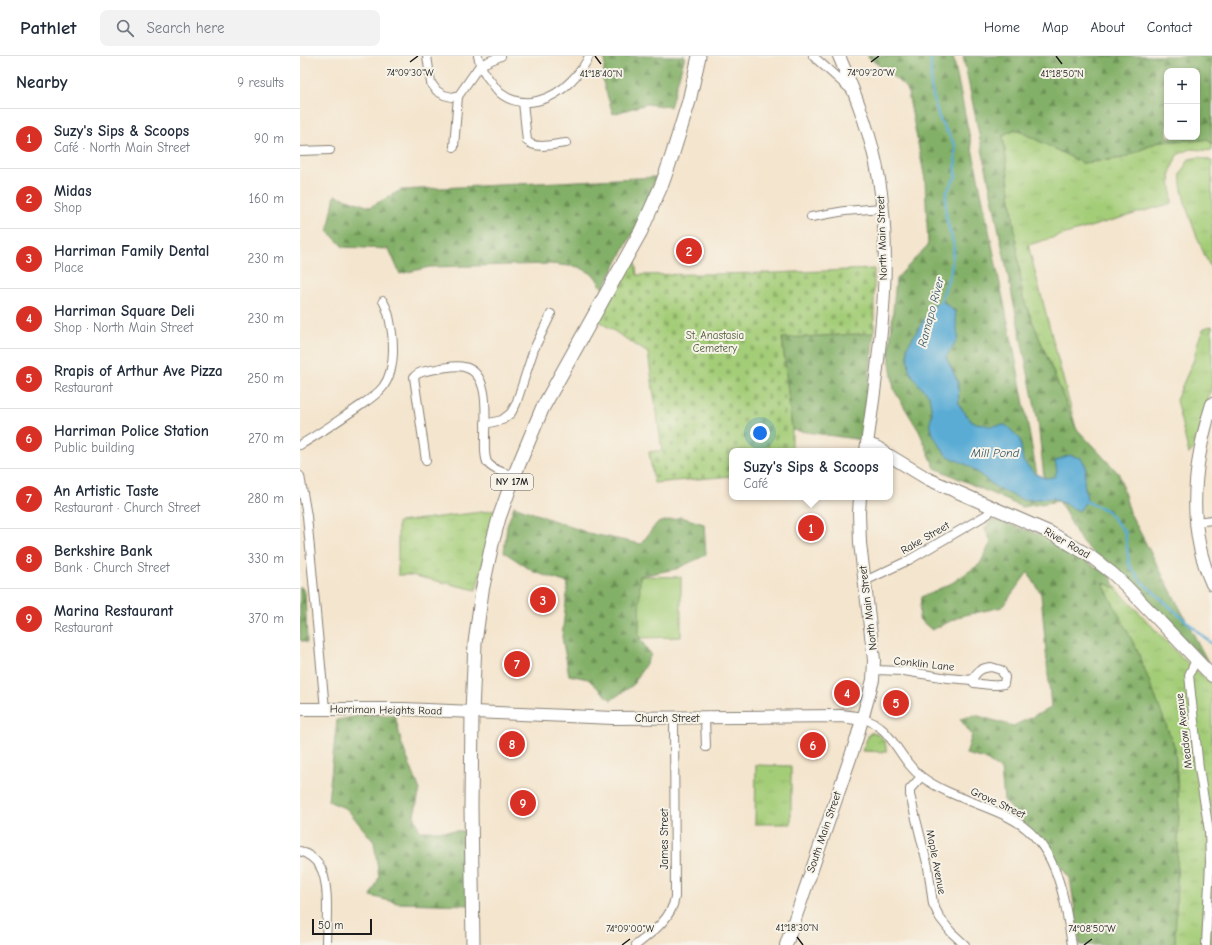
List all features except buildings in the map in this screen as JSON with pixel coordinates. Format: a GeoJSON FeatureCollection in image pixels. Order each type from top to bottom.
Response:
{"type":"FeatureCollection","features":[{"type":"Feature","properties":{"kind":"main road","name":"NY 17M"},"geometry":{"type":"LineString","coordinates":[[473,945],[471,807],[472,712],[475,644],[482,591],[499,518],[514,476],[542,409],[641,231],[659,191],[672,156],[689,101],[699,56]]}},
{"type":"Feature","properties":{"kind":"street"},"geometry":{"type":"LineString","coordinates":[[426,56],[431,82],[437,90],[444,95],[452,97],[458,96]]}},
{"type":"Feature","properties":{"kind":"street"},"geometry":{"type":"LineString","coordinates":[[478,56],[480,65],[499,93],[516,101],[524,102],[536,102],[550,97],[564,88],[582,70],[589,56]]}},
{"type":"Feature","properties":{"kind":"street"},"geometry":{"type":"LineString","coordinates":[[454,147],[458,96],[480,65],[501,56]]}},
{"type":"Feature","properties":{"kind":"street"},"geometry":{"type":"LineString","coordinates":[[813,56],[855,93]]}},
{"type":"Feature","properties":{"kind":"street","name":"North Main Street"},"geometry":{"type":"LineString","coordinates":[[839,56],[867,125],[876,159],[882,208],[886,268],[867,447]]}},
{"type":"Feature","properties":{"kind":"street"},"geometry":{"type":"LineString","coordinates":[[524,102],[527,141],[530,144],[540,146],[566,143]]}},
{"type":"Feature","properties":{"kind":"street"},"geometry":{"type":"LineString","coordinates":[[300,151],[330,150]]}},
{"type":"Feature","properties":{"kind":"street"},"geometry":{"type":"LineString","coordinates":[[812,217],[845,211],[882,208]]}},
{"type":"Feature","properties":{"kind":"street"},"geometry":{"type":"LineString","coordinates":[[300,445],[320,434],[370,399],[383,387],[389,375],[393,357],[393,340],[389,310],[383,301]]}},
{"type":"Feature","properties":{"kind":"street"},"geometry":{"type":"LineString","coordinates":[[485,424],[502,420],[511,414],[516,404],[534,349],[551,314]]}},
{"type":"Feature","properties":{"kind":"street"},"geometry":{"type":"LineString","coordinates":[[426,461],[414,377],[416,374],[426,371],[450,367],[463,367],[471,370],[479,378],[484,387],[485,445],[487,461],[492,468],[514,476]]}},
{"type":"Feature","properties":{"kind":"street"},"geometry":{"type":"LineString","coordinates":[[1212,404],[1202,444],[1196,483],[1196,522],[1198,540],[1205,567],[1212,584]]}},
{"type":"Feature","properties":{"kind":"street"},"geometry":{"type":"LineString","coordinates":[[867,447],[878,448]]}},
{"type":"Feature","properties":{"kind":"street","name":"River Road"},"geometry":{"type":"LineString","coordinates":[[893,458],[928,479],[1051,533],[1072,544],[1096,560],[1127,587],[1212,676]]}},
{"type":"Feature","properties":{"kind":"street"},"geometry":{"type":"LineString","coordinates":[[300,476],[307,516],[325,709]]}},
{"type":"Feature","properties":{"kind":"street","name":"North Main Street"},"geometry":{"type":"LineString","coordinates":[[860,500],[860,543],[874,670],[873,680],[863,719]]}},
{"type":"Feature","properties":{"kind":"street","name":"Rake Street"},"geometry":{"type":"LineString","coordinates":[[865,581],[908,560],[988,514],[992,508]]}},
{"type":"Feature","properties":{"kind":"street"},"geometry":{"type":"LineString","coordinates":[[1196,522],[1212,520]]}},
{"type":"Feature","properties":{"kind":"street","name":"Meadow Avenue"},"geometry":{"type":"LineString","coordinates":[[1200,663],[1189,675],[1199,768],[1209,831],[1210,862],[1206,945]]}},
{"type":"Feature","properties":{"kind":"street","name":"Conklin Lane"},"geometry":{"type":"LineString","coordinates":[[874,670],[904,671],[972,680]]}},
{"type":"Feature","properties":{"kind":"street","name":"Harriman Heights Road"},"geometry":{"type":"LineString","coordinates":[[300,709],[403,709],[472,712]]}},
{"type":"Feature","properties":{"kind":"street","name":"Church Street"},"geometry":{"type":"LineString","coordinates":[[472,712],[613,718],[842,716],[863,719]]}},
{"type":"Feature","properties":{"kind":"street","name":"James Street"},"geometry":{"type":"LineString","coordinates":[[641,944],[668,916],[674,904],[674,718]]}},
{"type":"Feature","properties":{"kind":"street"},"geometry":{"type":"LineString","coordinates":[[705,718],[706,747]]}},
{"type":"Feature","properties":{"kind":"street","name":"Grove Street"},"geometry":{"type":"LineString","coordinates":[[863,719],[872,721],[884,730],[907,763],[921,777],[942,790],[1009,818],[1024,827],[1038,840],[1053,863],[1063,892],[1072,945]]}},
{"type":"Feature","properties":{"kind":"street","name":"South Main Street"},"geometry":{"type":"LineString","coordinates":[[786,945],[863,719]]}},
{"type":"Feature","properties":{"kind":"street","name":"Maple Avenue"},"geometry":{"type":"LineString","coordinates":[[921,777],[910,789],[910,795],[928,867],[933,904],[940,918],[951,932],[965,945]]}},
{"type":"Feature","properties":{"kind":"street"},"geometry":{"type":"LineString","coordinates":[[300,851],[311,856],[320,866],[325,879],[326,945]]}},
{"type":"Feature","properties":{"kind":"green space"},"geometry":{"type":"Polygon","coordinates":[[[605,56],[685,56],[670,107],[646,104],[613,114],[603,82],[605,56]]]}},
{"type":"Feature","properties":{"kind":"green space"},"geometry":{"type":"Polygon","coordinates":[[[867,56],[953,56],[1017,366],[1037,475],[1044,478],[1038,422],[963,56],[1212,56],[1212,143],[1207,140],[1160,141],[1123,158],[1083,163],[1015,129],[1003,135],[1023,298],[1076,428],[1119,474],[1130,513],[1208,662],[1081,541],[1059,501],[1022,507],[935,468],[919,431],[894,390],[889,355],[896,279],[928,245],[925,179],[907,88],[867,56]]]}},
{"type":"Feature","properties":{"kind":"green space"},"geometry":{"type":"Polygon","coordinates":[[[1015,129],[1083,163],[1123,158],[1160,141],[1207,140],[1212,143],[1212,151],[1191,149],[1177,155],[1170,173],[1172,203],[1028,245],[1076,428],[1023,298],[1003,135],[1015,129]]]}},
{"type":"Feature","properties":{"kind":"green space"},"geometry":{"type":"Polygon","coordinates":[[[1199,157],[1212,161],[1212,270],[1191,222],[1186,207],[1181,182],[1181,173],[1189,159],[1199,157]]]}},
{"type":"Feature","properties":{"kind":"green space"},"geometry":{"type":"Polygon","coordinates":[[[656,177],[640,219],[603,289],[594,275],[579,267],[551,264],[430,267],[400,274],[389,249],[343,247],[328,231],[335,195],[370,207],[401,190],[656,177]]]}},
{"type":"Feature","properties":{"kind":"green space","name":"St. Anastasia Cemetery"},"geometry":{"type":"Polygon","coordinates":[[[633,247],[637,275],[773,273],[874,269],[874,333],[782,338],[792,430],[792,448],[729,448],[729,476],[654,483],[649,452],[662,450],[648,353],[594,318],[633,247]]]}},
{"type":"Feature","properties":{"kind":"green space"},"geometry":{"type":"Polygon","coordinates":[[[1212,326],[1212,385],[1195,447],[1189,454],[1176,400],[1194,359],[1198,341],[1204,328],[1212,326]]]}},
{"type":"Feature","properties":{"kind":"green space"},"geometry":{"type":"Polygon","coordinates":[[[874,333],[862,440],[792,430],[782,338],[874,333]]]}},
{"type":"Feature","properties":{"kind":"green space"},"geometry":{"type":"Polygon","coordinates":[[[514,506],[588,533],[641,544],[657,523],[681,517],[704,524],[706,555],[676,569],[640,576],[639,637],[651,655],[633,685],[611,700],[588,679],[569,675],[562,637],[568,583],[534,572],[504,552],[507,526],[514,506]]]}},
{"type":"Feature","properties":{"kind":"green space"},"geometry":{"type":"Polygon","coordinates":[[[498,510],[476,590],[411,575],[398,575],[398,522],[498,510]]]}},
{"type":"Feature","properties":{"kind":"green space"},"geometry":{"type":"Polygon","coordinates":[[[992,519],[1042,535],[1110,576],[1117,589],[1102,582],[1138,652],[1175,748],[1179,808],[1175,945],[1080,945],[1070,878],[1004,800],[1001,770],[985,759],[966,754],[972,735],[960,719],[975,715],[1013,726],[1051,708],[1041,594],[1028,572],[1002,607],[961,616],[932,630],[919,619],[921,597],[952,583],[980,564],[991,542],[985,529],[992,519]]]}},
{"type":"Feature","properties":{"kind":"green space"},"geometry":{"type":"Polygon","coordinates":[[[640,576],[681,577],[681,637],[639,638],[640,576]]]}},
{"type":"Feature","properties":{"kind":"green space"},"geometry":{"type":"Polygon","coordinates":[[[1102,581],[1117,589],[1180,656],[1212,684],[1212,945],[1175,945],[1179,808],[1175,748],[1102,581]]]}},
{"type":"Feature","properties":{"kind":"green space"},"geometry":{"type":"Polygon","coordinates":[[[300,586],[305,592],[307,643],[300,640],[300,586]]]}},
{"type":"Feature","properties":{"kind":"green space"},"geometry":{"type":"Polygon","coordinates":[[[364,715],[395,715],[402,745],[420,790],[414,815],[420,831],[471,831],[472,905],[397,903],[371,896],[379,877],[374,842],[347,809],[328,801],[337,720],[364,715]]]}},
{"type":"Feature","properties":{"kind":"green space"},"geometry":{"type":"Polygon","coordinates":[[[873,732],[879,735],[883,740],[886,745],[886,752],[862,751],[869,734],[873,732]]]}},
{"type":"Feature","properties":{"kind":"green space"},"geometry":{"type":"Polygon","coordinates":[[[756,765],[791,766],[791,824],[755,824],[756,765]]]}},
{"type":"Feature","properties":{"kind":"water","name":"Mill Pond"},"geometry":{"type":"Polygon","coordinates":[[[941,300],[955,312],[958,338],[946,357],[958,382],[959,405],[972,422],[990,426],[1006,425],[1020,439],[1023,461],[1035,474],[1045,478],[1054,477],[1057,471],[1055,461],[1069,455],[1081,458],[1086,466],[1084,482],[1087,500],[1079,511],[1053,498],[1023,500],[997,488],[969,466],[946,455],[933,435],[930,423],[932,413],[929,395],[919,385],[909,370],[907,347],[932,307],[941,300]]]}},
{"type":"Feature","properties":{"kind":"waterway","name":"Ramapo River"},"geometry":{"type":"LineString","coordinates":[[931,56],[931,87],[939,118],[955,145],[956,176],[946,193],[946,217],[954,246],[951,271],[940,303]]}},
{"type":"Feature","properties":{"kind":"waterway","name":"Ramapo River"},"geometry":{"type":"LineString","coordinates":[[1083,500],[1106,510],[1125,532],[1129,565],[1142,582],[1212,644]]}},
{"type":"Feature","properties":{"kind":"place","name":"Midas"},"geometry":{"type":"Point","coordinates":[689,251]}},
{"type":"Feature","properties":{"kind":"place","name":"Suzy's Sips & Scoops"},"geometry":{"type":"Point","coordinates":[811,528]}},
{"type":"Feature","properties":{"kind":"place","name":"Harriman Family Dental"},"geometry":{"type":"Point","coordinates":[543,600]}},
{"type":"Feature","properties":{"kind":"place","name":"An Artistic Taste"},"geometry":{"type":"Point","coordinates":[517,664]}},
{"type":"Feature","properties":{"kind":"place","name":"Harriman Square Deli"},"geometry":{"type":"Point","coordinates":[847,693]}},
{"type":"Feature","properties":{"kind":"place","name":"Rrapis of Arthur Ave Pizza"},"geometry":{"type":"Point","coordinates":[896,703]}},
{"type":"Feature","properties":{"kind":"place","name":"Berkshire Bank"},"geometry":{"type":"Point","coordinates":[512,744]}},
{"type":"Feature","properties":{"kind":"place","name":"Harriman Police Station"},"geometry":{"type":"Point","coordinates":[813,745]}},
{"type":"Feature","properties":{"kind":"place","name":"Marina Restaurant"},"geometry":{"type":"Point","coordinates":[523,803]}}]}
